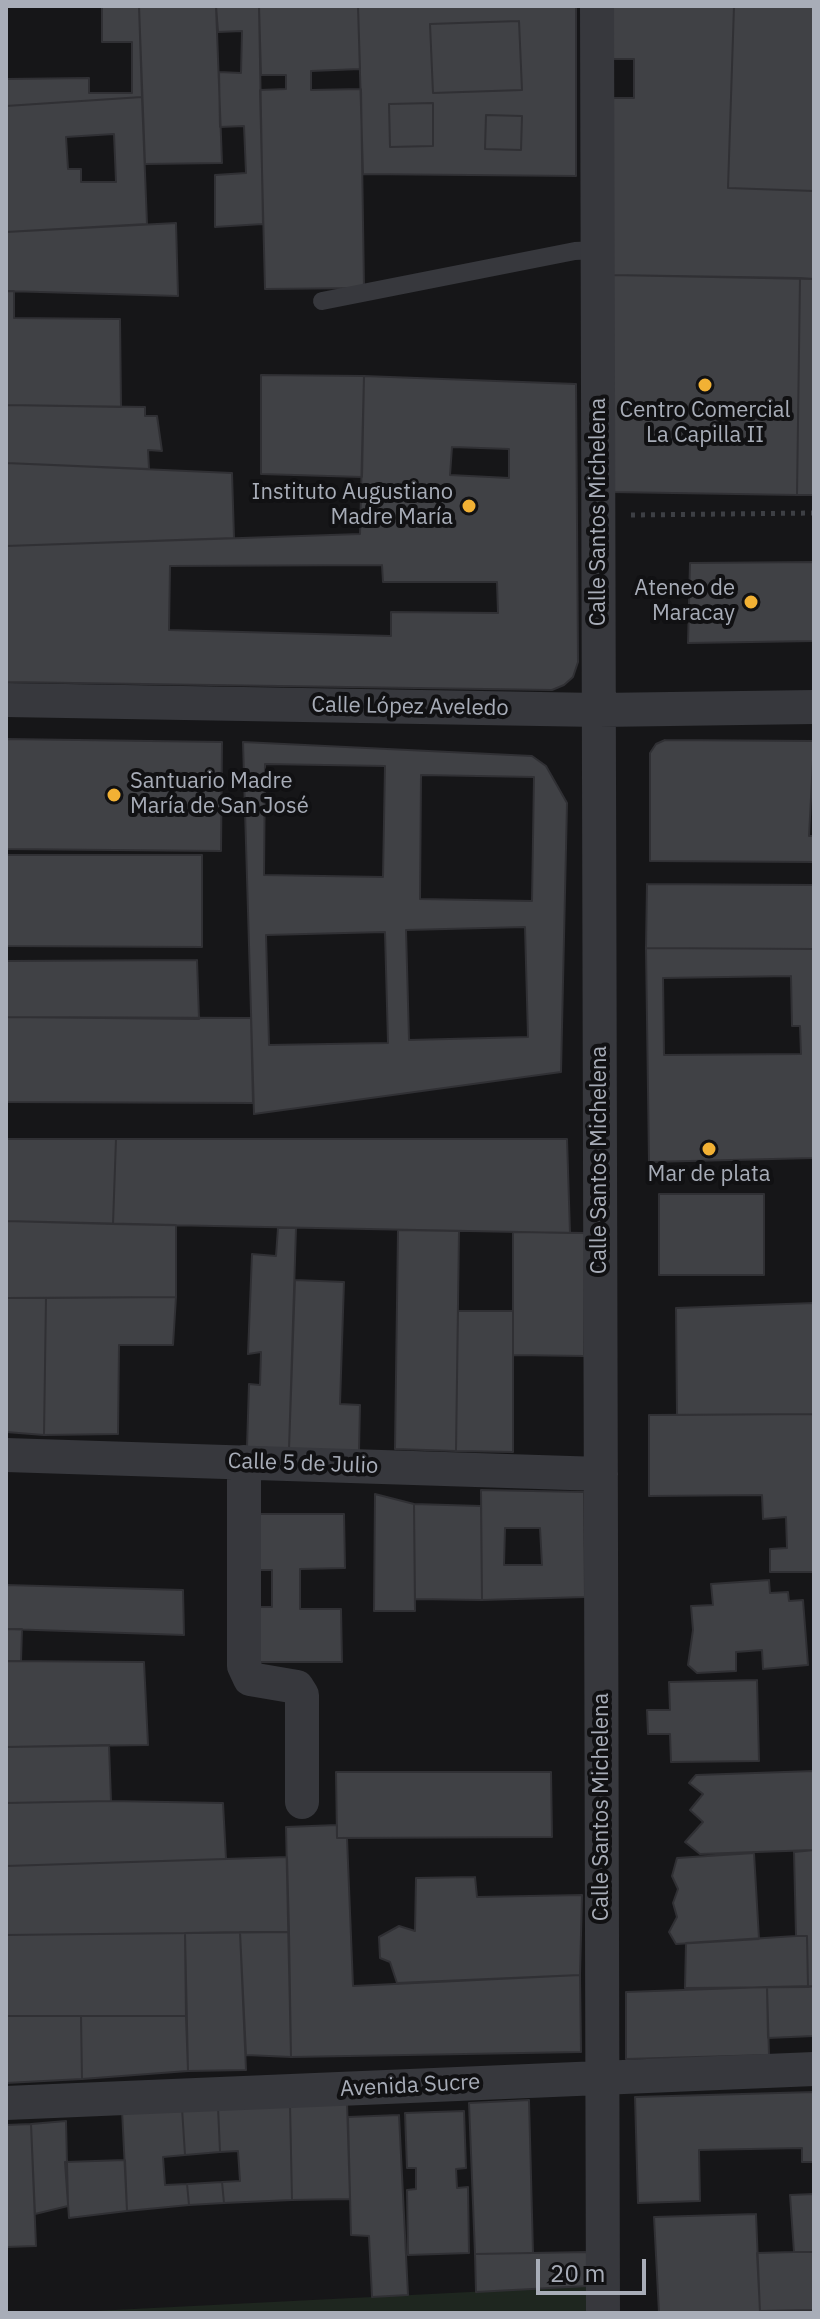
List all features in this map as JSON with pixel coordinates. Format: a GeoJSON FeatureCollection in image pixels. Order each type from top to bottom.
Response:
{"type":"FeatureCollection","features":[{"type":"Feature","properties":{"kind":"street","name":"Calle Santos Michelena"},"geometry":{"type":"LineString","coordinates":[[597,6],[603,2313]]}},
{"type":"Feature","properties":{"kind":"street","name":"Calle López Aveledo"},"geometry":{"type":"LineString","coordinates":[[6,700],[599,710],[814,707]]}},
{"type":"Feature","properties":{"kind":"street","name":"Calle 5 de Julio"},"geometry":{"type":"LineString","coordinates":[[6,1455],[601,1474]]}},
{"type":"Feature","properties":{"kind":"street"},"geometry":{"type":"LineString","coordinates":[[244,1462],[244,1666],[250,1679],[297,1687],[302,1695],[302,1802]]}},
{"type":"Feature","properties":{"kind":"street","name":"Avenida Sucre"},"geometry":{"type":"LineString","coordinates":[[6,2103],[814,2069]]}},
{"type":"Feature","properties":{"kind":"lane"},"geometry":{"type":"LineString","coordinates":[[322,301],[575,251],[598,250]]}},
{"type":"Feature","properties":{"kind":"path"},"geometry":{"type":"LineString","coordinates":[[599,515],[814,513]]}},
{"type":"Feature","properties":{"kind":"shaded area"},"geometry":{"type":"Polygon","coordinates":[[[588,2286],[588,2313],[54,2313],[372,2297],[588,2286]]]}},
{"type":"Feature","properties":{"kind":"building"},"geometry":{"type":"Polygon","coordinates":[[[6,6],[139,6],[142,97],[6,106],[6,6]]]}},
{"type":"Feature","properties":{"kind":"building"},"geometry":{"type":"Polygon","coordinates":[[[6,6],[102,6],[102,42],[132,42],[132,93],[89,93],[89,78],[6,79],[6,6]]]}},
{"type":"Feature","properties":{"kind":"building"},"geometry":{"type":"Polygon","coordinates":[[[139,6],[216,6],[222,163],[145,164],[139,6]]]}},
{"type":"Feature","properties":{"kind":"building"},"geometry":{"type":"Polygon","coordinates":[[[216,6],[259,6],[263,224],[215,227],[215,175],[246,173],[244,126],[220,127],[219,72],[241,73],[242,31],[218,32],[216,6]]]}},
{"type":"Feature","properties":{"kind":"building"},"geometry":{"type":"Polygon","coordinates":[[[259,6],[358,6],[360,69],[311,71],[311,90],[361,89],[364,288],[265,289],[260,90],[286,89],[286,75],[261,75],[259,6]]]}},
{"type":"Feature","properties":{"kind":"building"},"geometry":{"type":"Polygon","coordinates":[[[358,6],[576,6],[576,176],[363,174],[358,6]],[[519,21],[430,24],[433,93],[522,90],[519,21]],[[433,103],[389,104],[390,147],[433,146],[433,103]],[[486,115],[485,149],[521,150],[522,116],[486,115]]]}},
{"type":"Feature","properties":{"kind":"building"},"geometry":{"type":"Polygon","coordinates":[[[611,6],[734,6],[728,188],[814,191],[814,279],[611,275],[611,6]]]}},
{"type":"Feature","properties":{"kind":"building"},"geometry":{"type":"Polygon","coordinates":[[[734,6],[814,6],[814,191],[728,188],[734,6]]]}},
{"type":"Feature","properties":{"kind":"building"},"geometry":{"type":"Polygon","coordinates":[[[519,21],[522,90],[433,93],[430,24],[519,21]]]}},
{"type":"Feature","properties":{"kind":"building"},"geometry":{"type":"Polygon","coordinates":[[[611,59],[634,59],[634,98],[612,98],[611,59]]]}},
{"type":"Feature","properties":{"kind":"building"},"geometry":{"type":"Polygon","coordinates":[[[142,97],[147,224],[6,232],[6,106],[142,97]],[[114,134],[66,137],[68,169],[81,169],[81,182],[116,182],[114,134]]]}},
{"type":"Feature","properties":{"kind":"building"},"geometry":{"type":"Polygon","coordinates":[[[433,103],[433,146],[390,147],[389,104],[433,103]]]}},
{"type":"Feature","properties":{"kind":"building"},"geometry":{"type":"Polygon","coordinates":[[[486,115],[522,116],[521,150],[485,149],[486,115]]]}},
{"type":"Feature","properties":{"kind":"building"},"geometry":{"type":"Polygon","coordinates":[[[176,223],[178,296],[6,291],[6,232],[176,223]]]}},
{"type":"Feature","properties":{"kind":"building","name":"Centro Comercial La Capilla II"},"geometry":{"type":"Polygon","coordinates":[[[611,275],[800,278],[797,495],[611,492],[611,275]]]}},
{"type":"Feature","properties":{"kind":"building"},"geometry":{"type":"Polygon","coordinates":[[[800,278],[814,279],[814,495],[797,495],[800,278]]]}},
{"type":"Feature","properties":{"kind":"building"},"geometry":{"type":"Polygon","coordinates":[[[6,291],[14,291],[14,318],[120,319],[121,407],[6,405],[6,291]]]}},
{"type":"Feature","properties":{"kind":"building"},"geometry":{"type":"Polygon","coordinates":[[[261,375],[364,376],[362,477],[261,474],[261,375]]]}},
{"type":"Feature","properties":{"kind":"building","name":"Instituto Augustiano Madre María"},"geometry":{"type":"Polygon","coordinates":[[[364,376],[576,384],[578,662],[573,677],[564,685],[552,690],[6,682],[6,546],[360,534],[364,376]],[[452,447],[450,475],[509,478],[509,449],[452,447]],[[382,565],[170,566],[169,630],[391,636],[391,612],[498,613],[497,582],[383,582],[382,565]]]}},
{"type":"Feature","properties":{"kind":"building"},"geometry":{"type":"Polygon","coordinates":[[[6,405],[145,407],[145,416],[157,416],[162,451],[148,450],[149,469],[6,463],[6,405]]]}},
{"type":"Feature","properties":{"kind":"building"},"geometry":{"type":"Polygon","coordinates":[[[6,463],[232,473],[234,538],[6,546],[6,463]]]}},
{"type":"Feature","properties":{"kind":"building","name":"Ateneo de Maracay"},"geometry":{"type":"Polygon","coordinates":[[[814,562],[814,641],[688,643],[690,563],[814,562]]]}},
{"type":"Feature","properties":{"kind":"building","name":"Santuario Madre María de San José"},"geometry":{"type":"Polygon","coordinates":[[[6,739],[222,742],[221,851],[6,849],[6,739]]]}},
{"type":"Feature","properties":{"kind":"building"},"geometry":{"type":"Polygon","coordinates":[[[665,740],[814,741],[809,836],[814,836],[814,862],[650,861],[650,753],[656,744],[665,740]]]}},
{"type":"Feature","properties":{"kind":"building"},"geometry":{"type":"Polygon","coordinates":[[[243,742],[532,756],[546,766],[567,803],[561,1072],[254,1114],[243,742]]]}},
{"type":"Feature","properties":{"kind":"building"},"geometry":{"type":"Polygon","coordinates":[[[265,764],[385,766],[383,877],[264,875],[265,764]]]}},
{"type":"Feature","properties":{"kind":"building"},"geometry":{"type":"Polygon","coordinates":[[[421,775],[534,777],[532,901],[420,899],[421,775]]]}},
{"type":"Feature","properties":{"kind":"building"},"geometry":{"type":"Polygon","coordinates":[[[6,855],[202,855],[202,947],[6,946],[6,855]]]}},
{"type":"Feature","properties":{"kind":"building"},"geometry":{"type":"Polygon","coordinates":[[[647,884],[814,885],[814,949],[646,948],[647,884]]]}},
{"type":"Feature","properties":{"kind":"building"},"geometry":{"type":"Polygon","coordinates":[[[525,927],[528,1037],[409,1040],[406,930],[525,927]]]}},
{"type":"Feature","properties":{"kind":"building"},"geometry":{"type":"Polygon","coordinates":[[[385,932],[388,1043],[269,1045],[266,935],[385,932]]]}},
{"type":"Feature","properties":{"kind":"building"},"geometry":{"type":"Polygon","coordinates":[[[646,948],[814,949],[814,1158],[649,1162],[646,948]]]}},
{"type":"Feature","properties":{"kind":"building"},"geometry":{"type":"Polygon","coordinates":[[[197,960],[199,1019],[6,1017],[6,961],[197,960]]]}},
{"type":"Feature","properties":{"kind":"building"},"geometry":{"type":"Polygon","coordinates":[[[791,976],[792,1026],[800,1026],[801,1054],[664,1055],[663,978],[791,976]]]}},
{"type":"Feature","properties":{"kind":"building"},"geometry":{"type":"Polygon","coordinates":[[[6,1017],[251,1018],[253,1103],[6,1102],[6,1017]]]}},
{"type":"Feature","properties":{"kind":"building"},"geometry":{"type":"Polygon","coordinates":[[[6,1139],[116,1139],[113,1224],[6,1221],[6,1139]]]}},
{"type":"Feature","properties":{"kind":"building"},"geometry":{"type":"Polygon","coordinates":[[[116,1139],[567,1139],[570,1233],[113,1224],[116,1139]]]}},
{"type":"Feature","properties":{"kind":"building"},"geometry":{"type":"Polygon","coordinates":[[[659,1194],[764,1194],[764,1275],[659,1275],[659,1194]]]}},
{"type":"Feature","properties":{"kind":"building"},"geometry":{"type":"Polygon","coordinates":[[[6,1221],[176,1225],[176,1297],[6,1298],[6,1221]]]}},
{"type":"Feature","properties":{"kind":"building"},"geometry":{"type":"Polygon","coordinates":[[[278,1228],[296,1228],[289,1449],[247,1447],[249,1384],[260,1385],[261,1352],[248,1354],[252,1254],[276,1256],[278,1228]]]}},
{"type":"Feature","properties":{"kind":"building"},"geometry":{"type":"Polygon","coordinates":[[[398,1230],[459,1231],[456,1451],[395,1449],[398,1230]]]}},
{"type":"Feature","properties":{"kind":"building"},"geometry":{"type":"Polygon","coordinates":[[[513,1232],[585,1233],[584,1356],[513,1355],[513,1232]]]}},
{"type":"Feature","properties":{"kind":"building"},"geometry":{"type":"Polygon","coordinates":[[[295,1280],[344,1282],[340,1404],[360,1405],[359,1451],[289,1449],[295,1280]]]}},
{"type":"Feature","properties":{"kind":"building"},"geometry":{"type":"Polygon","coordinates":[[[176,1297],[173,1345],[119,1345],[118,1434],[44,1435],[46,1298],[176,1297]]]}},
{"type":"Feature","properties":{"kind":"building"},"geometry":{"type":"Polygon","coordinates":[[[6,1298],[46,1298],[44,1435],[6,1432],[6,1298]]]}},
{"type":"Feature","properties":{"kind":"building"},"geometry":{"type":"Polygon","coordinates":[[[814,1303],[814,1414],[677,1415],[676,1308],[814,1303]]]}},
{"type":"Feature","properties":{"kind":"building"},"geometry":{"type":"Polygon","coordinates":[[[458,1311],[513,1311],[513,1452],[456,1451],[458,1311]]]}},
{"type":"Feature","properties":{"kind":"building"},"geometry":{"type":"Polygon","coordinates":[[[814,1414],[814,1572],[770,1572],[770,1549],[787,1548],[786,1517],[763,1519],[762,1495],[649,1496],[649,1415],[814,1414]]]}},
{"type":"Feature","properties":{"kind":"building"},"geometry":{"type":"Polygon","coordinates":[[[481,1490],[584,1492],[585,1597],[482,1600],[481,1490]],[[505,1528],[504,1565],[542,1565],[540,1528],[505,1528]]]}},
{"type":"Feature","properties":{"kind":"building"},"geometry":{"type":"Polygon","coordinates":[[[375,1494],[414,1504],[415,1611],[374,1611],[375,1494]]]}},
{"type":"Feature","properties":{"kind":"building"},"geometry":{"type":"Polygon","coordinates":[[[414,1504],[481,1506],[482,1600],[415,1599],[414,1504]]]}},
{"type":"Feature","properties":{"kind":"building"},"geometry":{"type":"Polygon","coordinates":[[[249,1514],[344,1514],[345,1568],[300,1569],[300,1609],[341,1609],[342,1662],[254,1662],[253,1607],[272,1607],[272,1570],[249,1570],[249,1514]]]}},
{"type":"Feature","properties":{"kind":"building"},"geometry":{"type":"Polygon","coordinates":[[[769,1580],[770,1593],[788,1592],[789,1601],[803,1600],[808,1665],[763,1669],[762,1650],[736,1652],[736,1671],[697,1673],[688,1665],[693,1630],[691,1606],[713,1605],[711,1584],[769,1580]]]}},
{"type":"Feature","properties":{"kind":"building"},"geometry":{"type":"Polygon","coordinates":[[[6,1585],[183,1590],[184,1635],[6,1629],[6,1585]]]}},
{"type":"Feature","properties":{"kind":"building"},"geometry":{"type":"Polygon","coordinates":[[[6,1629],[22,1629],[21,1661],[6,1661],[6,1629]]]}},
{"type":"Feature","properties":{"kind":"building"},"geometry":{"type":"Polygon","coordinates":[[[6,1661],[144,1662],[148,1745],[6,1747],[6,1661]]]}},
{"type":"Feature","properties":{"kind":"building"},"geometry":{"type":"Polygon","coordinates":[[[757,1680],[759,1761],[671,1762],[670,1734],[648,1734],[647,1710],[670,1710],[669,1682],[757,1680]]]}},
{"type":"Feature","properties":{"kind":"building"},"geometry":{"type":"Polygon","coordinates":[[[109,1745],[111,1801],[6,1803],[6,1747],[109,1745]]]}},
{"type":"Feature","properties":{"kind":"building"},"geometry":{"type":"Polygon","coordinates":[[[814,1771],[814,1850],[700,1854],[685,1842],[703,1822],[690,1810],[703,1794],[689,1783],[696,1775],[814,1771]]]}},
{"type":"Feature","properties":{"kind":"building"},"geometry":{"type":"Polygon","coordinates":[[[336,1772],[551,1772],[552,1837],[337,1838],[336,1772]]]}},
{"type":"Feature","properties":{"kind":"building"},"geometry":{"type":"Polygon","coordinates":[[[6,1803],[223,1803],[226,1859],[6,1866],[6,1803]]]}},
{"type":"Feature","properties":{"kind":"building"},"geometry":{"type":"Polygon","coordinates":[[[337,1825],[337,1838],[347,1838],[353,1986],[580,1975],[581,2052],[291,2057],[286,1827],[337,1825]]]}},
{"type":"Feature","properties":{"kind":"building"},"geometry":{"type":"Polygon","coordinates":[[[814,1850],[814,1986],[808,1987],[807,1936],[796,1936],[794,1852],[814,1850]]]}},
{"type":"Feature","properties":{"kind":"building"},"geometry":{"type":"Polygon","coordinates":[[[754,1853],[759,1939],[676,1944],[669,1932],[677,1917],[673,1903],[678,1889],[672,1876],[677,1858],[754,1853]]]}},
{"type":"Feature","properties":{"kind":"building"},"geometry":{"type":"Polygon","coordinates":[[[287,1857],[289,1932],[6,1935],[6,1866],[287,1857]]]}},
{"type":"Feature","properties":{"kind":"building"},"geometry":{"type":"Polygon","coordinates":[[[475,1877],[477,1897],[582,1895],[580,1975],[397,1983],[390,1962],[380,1958],[379,1937],[399,1926],[415,1931],[416,1878],[475,1877]]]}},
{"type":"Feature","properties":{"kind":"building"},"geometry":{"type":"Polygon","coordinates":[[[240,1932],[246,2070],[188,2071],[185,1933],[240,1932]]]}},
{"type":"Feature","properties":{"kind":"building"},"geometry":{"type":"Polygon","coordinates":[[[240,1932],[289,1932],[291,2057],[246,2055],[240,1932]]]}},
{"type":"Feature","properties":{"kind":"building"},"geometry":{"type":"Polygon","coordinates":[[[185,1933],[186,2016],[6,2016],[6,1935],[185,1933]]]}},
{"type":"Feature","properties":{"kind":"building"},"geometry":{"type":"Polygon","coordinates":[[[807,1936],[808,1987],[685,1988],[686,1943],[807,1936]]]}},
{"type":"Feature","properties":{"kind":"building"},"geometry":{"type":"Polygon","coordinates":[[[814,1986],[814,2036],[768,2038],[767,1987],[814,1986]]]}},
{"type":"Feature","properties":{"kind":"building"},"geometry":{"type":"Polygon","coordinates":[[[767,1987],[769,2055],[626,2059],[626,1992],[767,1987]]]}},
{"type":"Feature","properties":{"kind":"building"},"geometry":{"type":"Polygon","coordinates":[[[6,2016],[81,2016],[82,2079],[6,2083],[6,2016]]]}},
{"type":"Feature","properties":{"kind":"building"},"geometry":{"type":"Polygon","coordinates":[[[81,2016],[186,2016],[188,2071],[82,2079],[81,2016]]]}},
{"type":"Feature","properties":{"kind":"building"},"geometry":{"type":"Polygon","coordinates":[[[814,2092],[814,2162],[802,2162],[802,2148],[699,2150],[700,2201],[638,2203],[635,2097],[814,2092]]]}},
{"type":"Feature","properties":{"kind":"building"},"geometry":{"type":"Polygon","coordinates":[[[529,2100],[533,2253],[475,2254],[469,2103],[529,2100]]]}},
{"type":"Feature","properties":{"kind":"building"},"geometry":{"type":"Polygon","coordinates":[[[347,2102],[350,2199],[292,2200],[290,2104],[347,2102]]]}},
{"type":"Feature","properties":{"kind":"building"},"geometry":{"type":"Polygon","coordinates":[[[290,2104],[292,2200],[224,2203],[222,2182],[240,2181],[238,2151],[220,2152],[218,2107],[290,2104]]]}},
{"type":"Feature","properties":{"kind":"building"},"geometry":{"type":"Polygon","coordinates":[[[218,2107],[220,2152],[185,2155],[182,2108],[218,2107]]]}},
{"type":"Feature","properties":{"kind":"building"},"geometry":{"type":"Polygon","coordinates":[[[182,2108],[185,2155],[163,2157],[165,2185],[187,2184],[189,2205],[127,2211],[122,2110],[182,2108]]]}},
{"type":"Feature","properties":{"kind":"building"},"geometry":{"type":"Polygon","coordinates":[[[464,2111],[466,2168],[456,2169],[457,2188],[468,2187],[469,2253],[408,2255],[407,2190],[416,2189],[416,2168],[407,2168],[405,2113],[464,2111]]]}},
{"type":"Feature","properties":{"kind":"building"},"geometry":{"type":"Polygon","coordinates":[[[399,2115],[408,2295],[372,2297],[369,2236],[351,2235],[348,2117],[399,2115]]]}},
{"type":"Feature","properties":{"kind":"building"},"geometry":{"type":"Polygon","coordinates":[[[66,2121],[68,2206],[35,2214],[31,2124],[66,2121]]]}},
{"type":"Feature","properties":{"kind":"building"},"geometry":{"type":"Polygon","coordinates":[[[31,2124],[36,2246],[6,2247],[6,2125],[31,2124]]]}},
{"type":"Feature","properties":{"kind":"building"},"geometry":{"type":"Polygon","coordinates":[[[125,2160],[127,2211],[69,2218],[65,2162],[125,2160]]]}},
{"type":"Feature","properties":{"kind":"building"},"geometry":{"type":"Polygon","coordinates":[[[222,2182],[224,2203],[189,2205],[187,2184],[222,2182]]]}},
{"type":"Feature","properties":{"kind":"building"},"geometry":{"type":"Polygon","coordinates":[[[814,2194],[814,2252],[794,2252],[790,2195],[814,2194]]]}},
{"type":"Feature","properties":{"kind":"building"},"geometry":{"type":"Polygon","coordinates":[[[756,2214],[760,2313],[659,2313],[654,2217],[756,2214]]]}},
{"type":"Feature","properties":{"kind":"building"},"geometry":{"type":"Polygon","coordinates":[[[588,2252],[588,2286],[476,2292],[475,2254],[588,2252]]]}},
{"type":"Feature","properties":{"kind":"building"},"geometry":{"type":"Polygon","coordinates":[[[814,2252],[814,2310],[760,2311],[757,2253],[814,2252]]]}},
{"type":"Feature","properties":{"kind":"place","name":"Centro Comercial La Capilla II"},"geometry":{"type":"Point","coordinates":[705,385]}},
{"type":"Feature","properties":{"kind":"place","name":"Instituto Augustiano Madre María"},"geometry":{"type":"Point","coordinates":[469,506]}},
{"type":"Feature","properties":{"kind":"place","name":"Ateneo de Maracay"},"geometry":{"type":"Point","coordinates":[751,602]}},
{"type":"Feature","properties":{"kind":"place","name":"Santuario Madre María de San José"},"geometry":{"type":"Point","coordinates":[114,795]}},
{"type":"Feature","properties":{"kind":"place","name":"Mar de plata"},"geometry":{"type":"Point","coordinates":[709,1149]}}]}
